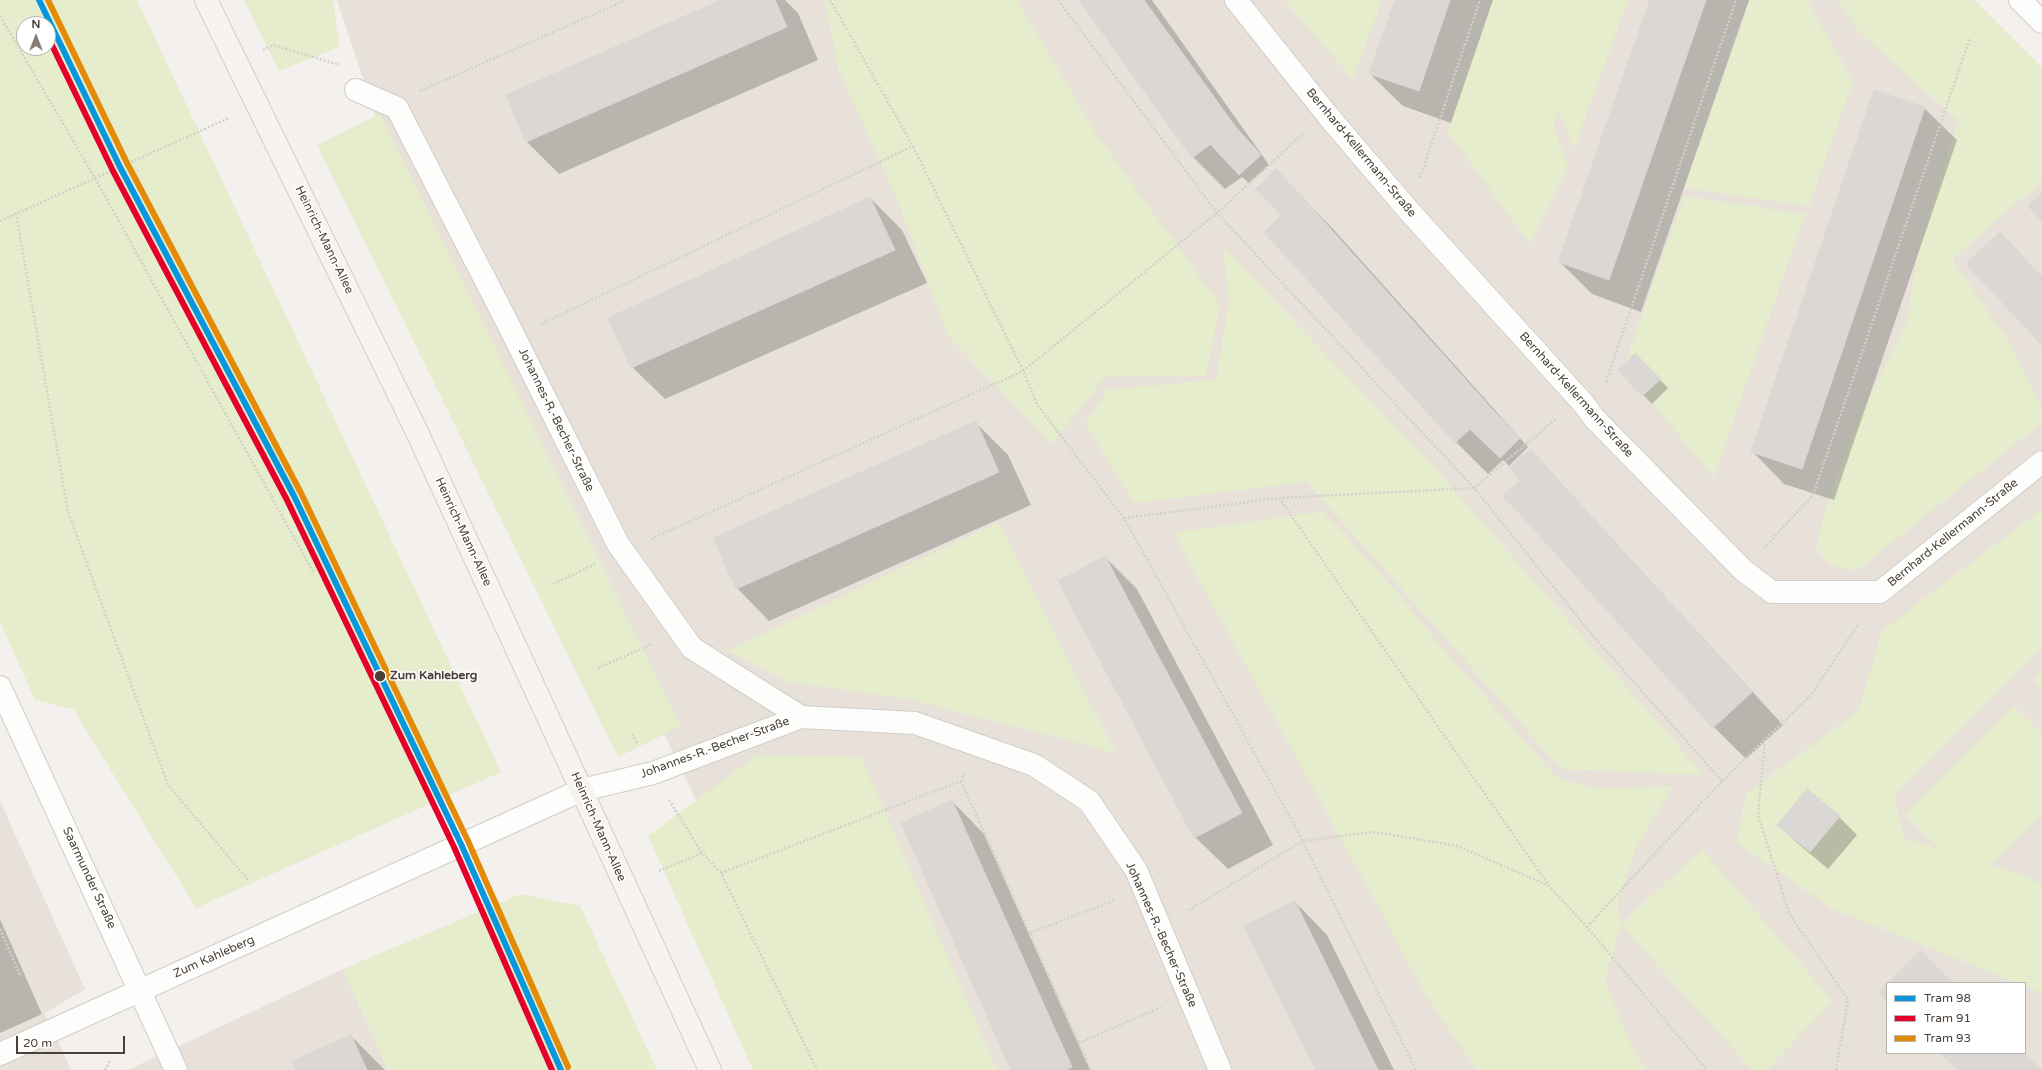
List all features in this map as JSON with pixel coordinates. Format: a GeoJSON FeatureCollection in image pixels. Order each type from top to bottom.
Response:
{"type":"FeatureCollection","features":[{"type":"Feature","properties":{"kind":"main road","name":"Heinrich-Mann-Allee"},"geometry":{"type":"LineString","coordinates":[[206,0],[259,105],[417,432],[710,1070]]}},
{"type":"Feature","properties":{"kind":"street","name":"Bernhard-Kellermann-Straße"},"geometry":{"type":"LineString","coordinates":[[1236,0],[1328,117],[1409,211],[1583,403],[1594,418],[1743,570],[1772,592],[1880,592],[2042,462]]}},
{"type":"Feature","properties":{"kind":"street"},"geometry":{"type":"LineString","coordinates":[[2020,0],[2042,22]]}},
{"type":"Feature","properties":{"kind":"street","name":"Johannes-R.-Becher-Straße"},"geometry":{"type":"LineString","coordinates":[[356,90],[397,108],[623,552],[692,648],[801,717]]}},
{"type":"Feature","properties":{"kind":"street","name":"Saarmunder Straße"},"geometry":{"type":"LineString","coordinates":[[0,686],[176,1070]]}},
{"type":"Feature","properties":{"kind":"street","name":"Johannes-R.-Becher-Straße"},"geometry":{"type":"LineString","coordinates":[[582,790],[652,773],[801,717],[915,723],[1034,765],[1089,801],[1136,870],[1220,1070]]}},
{"type":"Feature","properties":{"kind":"street","name":"Zum Kahleberg"},"geometry":{"type":"LineString","coordinates":[[0,1054],[582,790]]}},
{"type":"Feature","properties":{"kind":"path"},"geometry":{"type":"LineString","coordinates":[[419,92],[626,0]]}},
{"type":"Feature","properties":{"kind":"path"},"geometry":{"type":"LineString","coordinates":[[830,0],[913,146],[1023,371],[1038,406],[1124,518],[1303,841],[1387,1014],[1416,1070]]}},
{"type":"Feature","properties":{"kind":"path"},"geometry":{"type":"LineString","coordinates":[[1058,0],[1217,213],[1474,488],[1593,636],[1722,781]]}},
{"type":"Feature","properties":{"kind":"path"},"geometry":{"type":"LineString","coordinates":[[1409,211],[1480,0]]}},
{"type":"Feature","properties":{"kind":"path"},"geometry":{"type":"LineString","coordinates":[[1594,418],[1736,0]]}},
{"type":"Feature","properties":{"kind":"path"},"geometry":{"type":"LineString","coordinates":[[0,16],[95,178],[313,572]]}},
{"type":"Feature","properties":{"kind":"path"},"geometry":{"type":"LineString","coordinates":[[1743,570],[1813,495],[1970,38]]}},
{"type":"Feature","properties":{"kind":"path"},"geometry":{"type":"LineString","coordinates":[[238,63],[273,45],[348,67]]}},
{"type":"Feature","properties":{"kind":"path"},"geometry":{"type":"LineString","coordinates":[[0,221],[259,105]]}},
{"type":"Feature","properties":{"kind":"path"},"geometry":{"type":"LineString","coordinates":[[554,584],[1023,371],[1217,213],[1307,130]]}},
{"type":"Feature","properties":{"kind":"path"},"geometry":{"type":"LineString","coordinates":[[537,326],[913,146]]}},
{"type":"Feature","properties":{"kind":"path"},"geometry":{"type":"LineString","coordinates":[[16,213],[68,512],[168,785],[248,880]]}},
{"type":"Feature","properties":{"kind":"path"},"geometry":{"type":"LineString","coordinates":[[1124,518],[1279,498],[1474,488],[1558,417]]}},
{"type":"Feature","properties":{"kind":"path"},"geometry":{"type":"LineString","coordinates":[[1279,498],[1549,886],[1587,927],[1707,1070]]}},
{"type":"Feature","properties":{"kind":"path"},"geometry":{"type":"LineString","coordinates":[[1587,927],[1722,781],[1811,696],[1880,592]]}},
{"type":"Feature","properties":{"kind":"path"},"geometry":{"type":"LineString","coordinates":[[598,668],[680,631]]}},
{"type":"Feature","properties":{"kind":"path"},"geometry":{"type":"LineString","coordinates":[[1765,739],[1758,815],[1789,913],[1848,1000],[1836,1070]]}},
{"type":"Feature","properties":{"kind":"path"},"geometry":{"type":"LineString","coordinates":[[975,744],[961,781],[1091,1070]]}},
{"type":"Feature","properties":{"kind":"path"},"geometry":{"type":"LineString","coordinates":[[721,873],[961,781]]}},
{"type":"Feature","properties":{"kind":"path"},"geometry":{"type":"LineString","coordinates":[[681,819],[702,853],[721,873],[818,1070]]}},
{"type":"Feature","properties":{"kind":"path"},"geometry":{"type":"LineString","coordinates":[[1189,910],[1303,841],[1374,832],[1458,846],[1549,886]]}},
{"type":"Feature","properties":{"kind":"path"},"geometry":{"type":"LineString","coordinates":[[659,872],[702,853]]}},
{"type":"Feature","properties":{"kind":"path"},"geometry":{"type":"LineString","coordinates":[[1030,933],[1143,889]]}},
{"type":"Feature","properties":{"kind":"path"},"geometry":{"type":"LineString","coordinates":[[0,929],[21,977]]}},
{"type":"Feature","properties":{"kind":"path"},"geometry":{"type":"LineString","coordinates":[[1079,1043],[1189,996]]}},
{"type":"Feature","properties":{"kind":"path"},"geometry":{"type":"LineString","coordinates":[[106,1070],[110,1061]]}},
{"type":"Feature","properties":{"kind":"shaded area"},"geometry":{"type":"Polygon","coordinates":[[[337,0],[1960,0],[2042,80],[2042,1070],[825,1070],[391,163],[337,0]]]}},
{"type":"Feature","properties":{"kind":"shaded area"},"geometry":{"type":"Polygon","coordinates":[[[0,801],[85,989],[45,1013],[71,1070],[0,1070],[0,801]]]}},
{"type":"Feature","properties":{"kind":"shaded area"},"geometry":{"type":"Polygon","coordinates":[[[343,969],[388,1070],[128,1070],[343,969]]]}},
{"type":"Feature","properties":{"kind":"green space"},"geometry":{"type":"Polygon","coordinates":[[[0,0],[137,0],[501,772],[196,908],[73,709],[35,700],[0,622],[0,0]]]}},
{"type":"Feature","properties":{"kind":"green space"},"geometry":{"type":"Polygon","coordinates":[[[244,0],[333,0],[339,47],[279,71],[244,0]]]}},
{"type":"Feature","properties":{"kind":"green space"},"geometry":{"type":"Polygon","coordinates":[[[825,0],[1017,0],[1097,135],[1220,305],[1206,376],[1105,377],[1052,444],[948,336],[896,197],[838,68],[825,0]]]}},
{"type":"Feature","properties":{"kind":"green space"},"geometry":{"type":"Polygon","coordinates":[[[1284,0],[1382,0],[1353,79],[1284,0]]]}},
{"type":"Feature","properties":{"kind":"green space"},"geometry":{"type":"Polygon","coordinates":[[[1493,0],[1628,0],[1574,149],[1558,110],[1553,125],[1568,167],[1530,244],[1447,131],[1493,0]]]}},
{"type":"Feature","properties":{"kind":"green space"},"geometry":{"type":"Polygon","coordinates":[[[1750,0],[1807,0],[1853,81],[1809,206],[1684,188],[1750,0]]]}},
{"type":"Feature","properties":{"kind":"green space"},"geometry":{"type":"Polygon","coordinates":[[[1838,0],[1975,0],[2042,67],[2042,181],[1952,259],[2010,343],[2042,408],[2042,423],[1856,571],[1832,565],[1816,550],[1826,505],[1862,412],[1907,321],[1918,252],[1958,121],[1858,31],[1838,0]]]}},
{"type":"Feature","properties":{"kind":"green space"},"geometry":{"type":"Polygon","coordinates":[[[380,114],[681,726],[618,757],[317,145],[380,114]]]}},
{"type":"Feature","properties":{"kind":"green space"},"geometry":{"type":"Polygon","coordinates":[[[1684,196],[1805,214],[1714,477],[1623,369],[1684,196]]]}},
{"type":"Feature","properties":{"kind":"green space"},"geometry":{"type":"Polygon","coordinates":[[[1223,247],[1434,467],[1704,775],[1561,769],[1307,482],[1134,503],[1085,423],[1108,390],[1216,379],[1229,302],[1223,247]]]}},
{"type":"Feature","properties":{"kind":"green space"},"geometry":{"type":"Polygon","coordinates":[[[2042,509],[2042,648],[1894,796],[1904,838],[1939,849],[1905,814],[2014,706],[2042,734],[2042,815],[1991,865],[2020,874],[2042,884],[2042,996],[2039,992],[2026,986],[2026,982],[2015,982],[1831,908],[1736,842],[1747,793],[1858,711],[1882,631],[2042,509]]]}},
{"type":"Feature","properties":{"kind":"green space"},"geometry":{"type":"Polygon","coordinates":[[[1323,511],[1396,591],[1433,637],[1556,777],[1595,789],[1673,786],[1636,848],[1617,903],[1621,924],[1702,849],[1833,1001],[1767,1070],[1752,1070],[1621,925],[1605,981],[1634,1052],[1647,1070],[1477,1070],[1423,991],[1173,533],[1323,511]]]}},
{"type":"Feature","properties":{"kind":"green space"},"geometry":{"type":"Polygon","coordinates":[[[998,522],[1116,753],[909,699],[789,682],[727,651],[998,522]]]}},
{"type":"Feature","properties":{"kind":"green space"},"geometry":{"type":"Polygon","coordinates":[[[2042,672],[2042,688],[2034,680],[2042,672]]]}},
{"type":"Feature","properties":{"kind":"green space"},"geometry":{"type":"Polygon","coordinates":[[[757,755],[861,757],[997,1070],[753,1070],[648,836],[757,755]]]}},
{"type":"Feature","properties":{"kind":"green space"},"geometry":{"type":"Polygon","coordinates":[[[521,894],[580,906],[657,1070],[388,1070],[343,969],[521,894]]]}},
{"type":"Feature","properties":{"kind":"building"},"geometry":{"type":"Polygon","coordinates":[[[721,0],[775,0],[787,27],[526,142],[506,95],[721,0]]]}},
{"type":"Feature","properties":{"kind":"building"},"geometry":{"type":"Polygon","coordinates":[[[1079,0],[1144,0],[1235,126],[1192,158],[1079,0]]]}},
{"type":"Feature","properties":{"kind":"building"},"geometry":{"type":"Polygon","coordinates":[[[1395,0],[1450,0],[1419,91],[1369,74],[1395,0]]]}},
{"type":"Feature","properties":{"kind":"building"},"geometry":{"type":"Polygon","coordinates":[[[1650,0],[1706,0],[1609,280],[1558,262],[1650,0]]]}},
{"type":"Feature","properties":{"kind":"building"},"geometry":{"type":"Polygon","coordinates":[[[1874,90],[1925,107],[1802,469],[1751,452],[1874,90]]]}},
{"type":"Feature","properties":{"kind":"building"},"geometry":{"type":"Polygon","coordinates":[[[1235,126],[1261,155],[1239,175],[1210,144],[1235,126]]]}},
{"type":"Feature","properties":{"kind":"building"},"geometry":{"type":"Polygon","coordinates":[[[1276,169],[1302,197],[1282,216],[1256,189],[1276,169]]]}},
{"type":"Feature","properties":{"kind":"building"},"geometry":{"type":"Polygon","coordinates":[[[2042,193],[2042,221],[2028,206],[2042,193]]]}},
{"type":"Feature","properties":{"kind":"building"},"geometry":{"type":"Polygon","coordinates":[[[870,197],[895,250],[631,368],[608,318],[870,197]]]}},
{"type":"Feature","properties":{"kind":"building"},"geometry":{"type":"Polygon","coordinates":[[[1302,197],[1492,409],[1455,443],[1264,232],[1302,197]]]}},
{"type":"Feature","properties":{"kind":"building"},"geometry":{"type":"Polygon","coordinates":[[[2000,232],[2042,277],[2042,345],[1966,264],[2000,232]]]}},
{"type":"Feature","properties":{"kind":"building"},"geometry":{"type":"Polygon","coordinates":[[[1635,353],[1661,379],[1642,396],[1618,370],[1635,353]]]}},
{"type":"Feature","properties":{"kind":"building"},"geometry":{"type":"Polygon","coordinates":[[[1492,409],[1520,438],[1500,458],[1470,429],[1492,409]]]}},
{"type":"Feature","properties":{"kind":"building"},"geometry":{"type":"Polygon","coordinates":[[[976,421],[999,472],[736,589],[713,538],[976,421]]]}},
{"type":"Feature","properties":{"kind":"building"},"geometry":{"type":"Polygon","coordinates":[[[1531,449],[1559,481],[1521,515],[1503,496],[1520,480],[1510,468],[1531,449]]]}},
{"type":"Feature","properties":{"kind":"building"},"geometry":{"type":"Polygon","coordinates":[[[1559,481],[1752,692],[1713,728],[1521,515],[1559,481]]]}},
{"type":"Feature","properties":{"kind":"building"},"geometry":{"type":"Polygon","coordinates":[[[1105,556],[1242,813],[1194,838],[1058,581],[1105,556]]]}},
{"type":"Feature","properties":{"kind":"building"},"geometry":{"type":"Polygon","coordinates":[[[1807,789],[1840,816],[1810,852],[1777,825],[1807,789]]]}},
{"type":"Feature","properties":{"kind":"building"},"geometry":{"type":"Polygon","coordinates":[[[952,800],[1072,1067],[1066,1070],[1011,1070],[901,823],[952,800]]]}},
{"type":"Feature","properties":{"kind":"building"},"geometry":{"type":"Polygon","coordinates":[[[1295,901],[1378,1070],[1316,1070],[1244,926],[1295,901]]]}},
{"type":"Feature","properties":{"kind":"building"},"geometry":{"type":"Polygon","coordinates":[[[1920,951],[1952,982],[1889,982],[1920,951]]]}},
{"type":"Feature","properties":{"kind":"building"},"geometry":{"type":"Polygon","coordinates":[[[1886,985],[1886,1000],[1879,992],[1886,985]]]}},
{"type":"Feature","properties":{"kind":"building"},"geometry":{"type":"Polygon","coordinates":[[[351,1035],[367,1070],[296,1070],[292,1061],[351,1035]]]}},
{"type":"Feature","properties":{"kind":"building"},"geometry":{"type":"Polygon","coordinates":[[[1941,1054],[2025,1054],[2041,1070],[1958,1070],[1941,1054]]]}},
{"type":"Feature","properties":{"kind":"tram line","name":"98"},"geometry":{"type":"LineString","coordinates":[[39,0],[120,167],[294,496],[461,844],[561,1070]]}},
{"type":"Feature","properties":{"kind":"tram line","name":"93"},"geometry":{"type":"LineString","coordinates":[[48,0],[127,163],[301,493],[468,841],[568,1067]]}},
{"type":"Feature","properties":{"kind":"tram line","name":"91"},"geometry":{"type":"LineString","coordinates":[[56,53],[113,171],[287,500],[454,847],[552,1070]]}},
{"type":"Feature","properties":{"kind":"place","name":"Zum Kahleberg"},"geometry":{"type":"Point","coordinates":[380,676]}}]}
